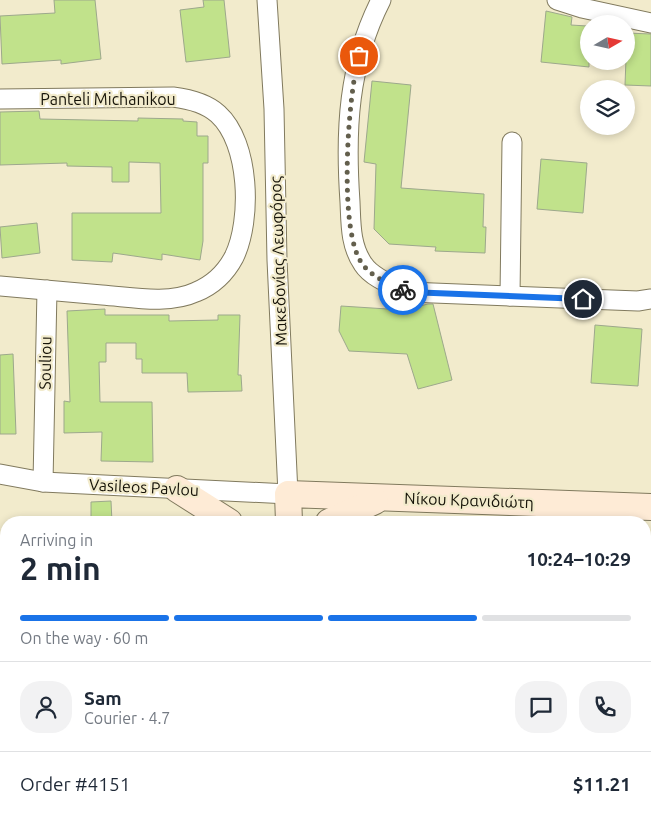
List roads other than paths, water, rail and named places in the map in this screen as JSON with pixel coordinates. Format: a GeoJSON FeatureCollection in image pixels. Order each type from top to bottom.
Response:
{"type":"FeatureCollection","features":[{"type":"Feature","properties":{"kind":"main road"},"geometry":{"type":"LineString","coordinates":[[177,489],[220,516]]}},
{"type":"Feature","properties":{"kind":"main road","name":"Νίκου Κρανιδιώτη"},"geometry":{"type":"LineString","coordinates":[[288,494],[651,507]]}},
{"type":"Feature","properties":{"kind":"main road","name":"Μακεδονίας Λεωφόρος"},"geometry":{"type":"LineString","coordinates":[[288,494],[289,516]]}},
{"type":"Feature","properties":{"kind":"main road"},"geometry":{"type":"LineString","coordinates":[[342,516],[383,497]]}},
{"type":"Feature","properties":{"kind":"street","name":"Μακεδονίας Λεωφόρος"},"geometry":{"type":"LineString","coordinates":[[267,0],[274,108],[276,260],[288,494]]}},
{"type":"Feature","properties":{"kind":"street"},"geometry":{"type":"LineString","coordinates":[[381,0],[367,27],[355,70],[350,105],[348,137],[352,241],[363,266],[383,281],[408,292],[638,301],[651,299]]}},
{"type":"Feature","properties":{"kind":"street"},"geometry":{"type":"LineString","coordinates":[[557,0],[582,8],[651,23]]}},
{"type":"Feature","properties":{"kind":"street","name":"Panteli Michanikou"},"geometry":{"type":"LineString","coordinates":[[0,99],[173,97],[188,99],[217,113],[234,134],[240,148],[244,180],[244,213],[240,244],[228,267],[211,285],[193,294],[149,298],[47,290]]}},
{"type":"Feature","properties":{"kind":"street"},"geometry":{"type":"LineString","coordinates":[[510,296],[512,142]]}},
{"type":"Feature","properties":{"kind":"street"},"geometry":{"type":"LineString","coordinates":[[0,286],[47,290]]}},
{"type":"Feature","properties":{"kind":"street","name":"Souliou"},"geometry":{"type":"LineString","coordinates":[[43,482],[47,290]]}},
{"type":"Feature","properties":{"kind":"street","name":"Vasileos Pavlou"},"geometry":{"type":"LineString","coordinates":[[0,474],[43,482],[288,494]]}}]}
